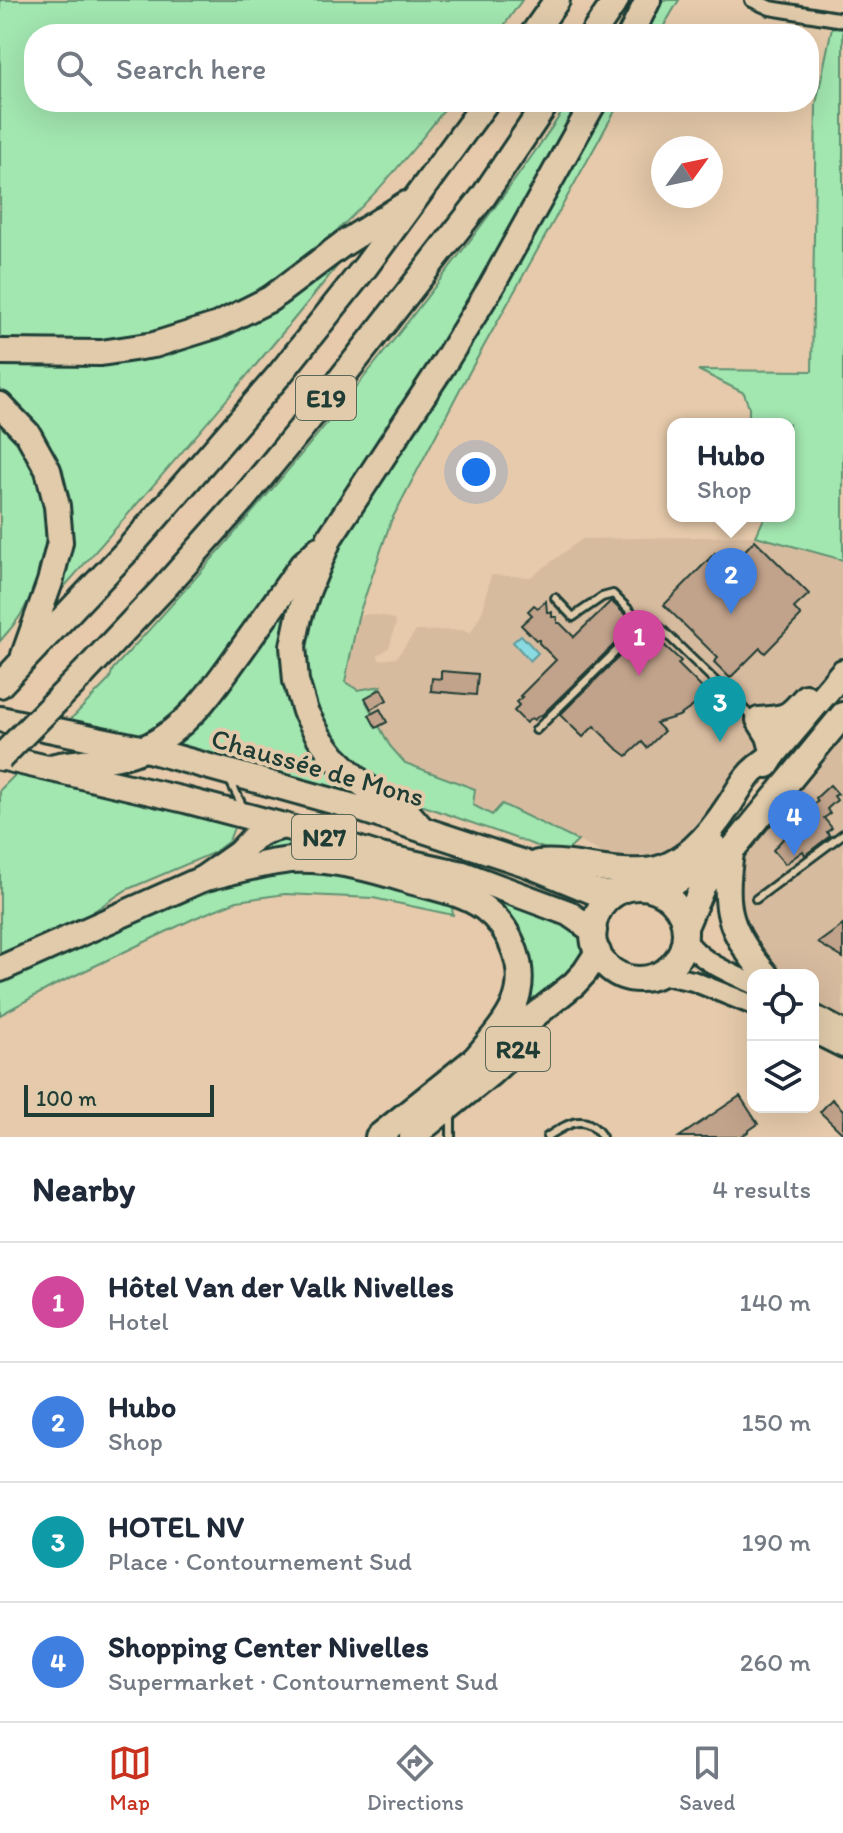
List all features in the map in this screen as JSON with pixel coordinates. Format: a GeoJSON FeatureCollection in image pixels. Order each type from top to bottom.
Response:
{"type":"FeatureCollection","features":[{"type":"Feature","properties":{"kind":"highway"},"geometry":{"type":"LineString","coordinates":[[540,24],[557,0]]}},
{"type":"Feature","properties":{"kind":"highway"},"geometry":{"type":"LineString","coordinates":[[600,24],[616,0]]}},
{"type":"Feature","properties":{"kind":"highway"},"geometry":{"type":"LineString","coordinates":[[636,24],[648,0]]}},
{"type":"Feature","properties":{"kind":"highway","name":"E19"},"geometry":{"type":"LineString","coordinates":[[0,685],[125,553],[260,397],[366,266],[479,112]]}},
{"type":"Feature","properties":{"kind":"highway","name":"E19"},"geometry":{"type":"LineString","coordinates":[[0,758],[165,587],[233,510],[318,408],[483,197],[540,112]]}},
{"type":"Feature","properties":{"kind":"highway"},"geometry":{"type":"LineString","coordinates":[[422,829],[410,815],[370,789],[334,757],[319,737],[305,711],[296,681],[293,646],[303,604],[330,537],[491,287],[588,112]]}},
{"type":"Feature","properties":{"kind":"highway"},"geometry":{"type":"LineString","coordinates":[[0,352],[101,353],[154,345],[218,325],[270,299],[343,244],[417,197]]}},
{"type":"Feature","properties":{"kind":"highway"},"geometry":{"type":"LineString","coordinates":[[0,405],[28,434],[48,470],[57,506],[60,542],[50,582],[21,664]]}},
{"type":"Feature","properties":{"kind":"highway"},"geometry":{"type":"LineString","coordinates":[[45,768],[120,757],[145,749],[173,731],[196,711],[302,565],[330,537]]}},
{"type":"Feature","properties":{"kind":"highway"},"geometry":{"type":"LineString","coordinates":[[774,754],[769,736],[759,720],[781,719],[790,715],[817,686],[843,669]]}},
{"type":"Feature","properties":{"kind":"highway"},"geometry":{"type":"LineString","coordinates":[[613,895],[634,887],[657,890],[688,875],[740,809],[774,754],[843,669]]}},
{"type":"Feature","properties":{"kind":"highway"},"geometry":{"type":"LineString","coordinates":[[596,941],[606,964],[617,973],[640,979],[667,969],[679,956],[703,885],[843,715]]}},
{"type":"Feature","properties":{"kind":"highway","name":"Chaussée de Mons"},"geometry":{"type":"LineString","coordinates":[[0,719],[145,749],[354,807],[524,863],[592,891],[613,895]]}},
{"type":"Feature","properties":{"kind":"highway"},"geometry":{"type":"LineString","coordinates":[[524,863],[554,862],[647,872],[674,862],[696,847],[750,774],[774,754]]}},
{"type":"Feature","properties":{"kind":"highway","name":"N27"},"geometry":{"type":"LineString","coordinates":[[0,758],[248,816],[380,856],[463,874],[568,913],[596,941]]}},
{"type":"Feature","properties":{"kind":"highway"},"geometry":{"type":"LineString","coordinates":[[0,969],[202,879],[226,863],[254,837],[284,826]]}},
{"type":"Feature","properties":{"kind":"highway"},"geometry":{"type":"LineString","coordinates":[[731,851],[726,897],[731,919],[746,951],[761,969]]}},
{"type":"Feature","properties":{"kind":"highway"},"geometry":{"type":"LineString","coordinates":[[202,879],[268,863],[293,860],[328,862],[363,867],[461,896],[483,907],[500,923],[513,945],[519,967],[519,989],[514,1005],[475,1059]]}},
{"type":"Feature","properties":{"kind":"highway"},"geometry":{"type":"LineString","coordinates":[[657,890],[680,911],[685,933]]}},
{"type":"Feature","properties":{"kind":"highway","name":"R24"},"geometry":{"type":"LineString","coordinates":[[378,1137],[574,984],[585,972],[596,941],[596,917],[613,895]]}},
{"type":"Feature","properties":{"kind":"highway","name":"R24"},"geometry":{"type":"LineString","coordinates":[[425,1132],[452,1104],[546,1023],[594,984],[617,973]]}},
{"type":"Feature","properties":{"kind":"main road"},"geometry":{"type":"LineString","coordinates":[[685,933],[695,953],[704,960],[747,981]]}},
{"type":"Feature","properties":{"kind":"main road"},"geometry":{"type":"LineString","coordinates":[[660,974],[693,981],[747,1003]]}},
{"type":"Feature","properties":{"kind":"main road"},"geometry":{"type":"LineString","coordinates":[[819,1017],[843,1030]]}},
{"type":"Feature","properties":{"kind":"main road"},"geometry":{"type":"LineString","coordinates":[[819,1036],[843,1048]]}},
{"type":"Feature","properties":{"kind":"street"},"geometry":{"type":"LineString","coordinates":[[752,0],[770,8],[843,20]]}},
{"type":"Feature","properties":{"kind":"lane"},"geometry":{"type":"LineString","coordinates":[[555,598],[573,617],[602,597],[613,594],[643,624]]}},
{"type":"Feature","properties":{"kind":"lane"},"geometry":{"type":"LineString","coordinates":[[536,730],[650,618],[750,717],[759,720]]}},
{"type":"Feature","properties":{"kind":"lane"},"geometry":{"type":"LineString","coordinates":[[225,770],[248,816]]}},
{"type":"Feature","properties":{"kind":"lane"},"geometry":{"type":"LineString","coordinates":[[756,899],[843,834]]}},
{"type":"Feature","properties":{"kind":"lane"},"geometry":{"type":"LineString","coordinates":[[425,1132],[450,1137],[452,1104]]}},
{"type":"Feature","properties":{"kind":"lane"},"geometry":{"type":"LineString","coordinates":[[547,1137],[570,1122],[589,1124],[602,1137]]}},
{"type":"Feature","properties":{"kind":"shaded area"},"geometry":{"type":"Polygon","coordinates":[[[756,536],[843,560],[843,661],[664,859],[623,863],[502,804],[492,815],[472,806],[475,789],[405,763],[390,746],[365,701],[380,687],[358,690],[345,682],[358,617],[368,614],[393,619],[396,623],[389,648],[378,655],[379,660],[396,658],[416,631],[463,630],[470,634],[483,610],[491,575],[531,577],[582,539],[756,536]]]}},
{"type":"Feature","properties":{"kind":"shaded area"},"geometry":{"type":"Polygon","coordinates":[[[843,732],[843,1024],[819,1007],[819,969],[775,969],[750,935],[735,902],[733,878],[757,834],[843,732]]]}},
{"type":"Feature","properties":{"kind":"green space"},"geometry":{"type":"Polygon","coordinates":[[[0,0],[522,0],[505,24],[24,24],[24,112],[442,112],[419,143],[350,219],[312,252],[270,282],[226,306],[179,325],[128,336],[80,341],[0,340],[0,0]]]}},
{"type":"Feature","properties":{"kind":"green space"},"geometry":{"type":"Polygon","coordinates":[[[663,0],[679,0],[665,24],[651,24],[663,0]]]}},
{"type":"Feature","properties":{"kind":"green space"},"geometry":{"type":"Polygon","coordinates":[[[832,27],[843,29],[843,560],[756,536],[762,522],[795,522],[795,418],[749,418],[744,393],[698,370],[812,371],[816,112],[819,112],[819,90],[832,27]]]}},
{"type":"Feature","properties":{"kind":"green space"},"geometry":{"type":"Polygon","coordinates":[[[562,112],[579,112],[543,178],[432,361],[319,530],[188,711],[146,741],[67,723],[109,680],[113,669],[289,470],[412,316],[562,112]]]}},
{"type":"Feature","properties":{"kind":"green space"},"geometry":{"type":"Polygon","coordinates":[[[602,112],[614,112],[460,389],[391,521],[358,617],[345,682],[358,690],[381,686],[366,702],[390,746],[405,763],[475,789],[473,805],[492,815],[502,804],[578,841],[563,855],[401,798],[373,779],[344,752],[320,717],[307,686],[302,649],[306,625],[333,553],[500,292],[602,112]]]}},
{"type":"Feature","properties":{"kind":"green space"},"geometry":{"type":"Polygon","coordinates":[[[333,260],[338,265],[304,307],[56,596],[66,529],[0,397],[0,358],[132,356],[333,260]]]}},
{"type":"Feature","properties":{"kind":"green space"},"geometry":{"type":"Polygon","coordinates":[[[0,423],[32,465],[41,488],[46,537],[34,587],[21,615],[0,641],[0,423]]]}},
{"type":"Feature","properties":{"kind":"green space"},"geometry":{"type":"Polygon","coordinates":[[[286,600],[293,604],[285,654],[358,792],[357,797],[172,744],[286,600]]]}},
{"type":"Feature","properties":{"kind":"green space"},"geometry":{"type":"Polygon","coordinates":[[[19,771],[236,822],[229,841],[213,853],[126,890],[76,923],[0,960],[0,790],[19,771]]]}},
{"type":"Feature","properties":{"kind":"green space"},"geometry":{"type":"Polygon","coordinates":[[[287,834],[531,905],[581,932],[588,945],[586,961],[510,1029],[525,974],[471,895],[243,856],[287,834]]]}},
{"type":"Feature","properties":{"kind":"green space"},"geometry":{"type":"Polygon","coordinates":[[[292,871],[348,874],[451,900],[453,915],[373,898],[285,894],[237,901],[53,986],[0,1015],[0,982],[241,878],[292,871]]]}},
{"type":"Feature","properties":{"kind":"water"},"geometry":{"type":"Polygon","coordinates":[[[521,635],[538,653],[530,661],[513,642],[521,635]]]}},
{"type":"Feature","properties":{"kind":"building"},"geometry":{"type":"Polygon","coordinates":[[[755,540],[809,594],[794,608],[801,616],[765,653],[760,648],[730,678],[714,662],[718,658],[664,605],[715,553],[729,567],[755,540]]]}},
{"type":"Feature","properties":{"kind":"building"},"geometry":{"type":"Polygon","coordinates":[[[546,601],[547,612],[552,612],[552,617],[557,617],[557,623],[574,637],[611,601],[635,624],[541,716],[526,723],[514,711],[519,705],[516,702],[556,660],[521,625],[532,615],[528,611],[534,605],[538,608],[546,601]]]}},
{"type":"Feature","properties":{"kind":"building"},"geometry":{"type":"Polygon","coordinates":[[[644,632],[681,661],[678,664],[709,695],[679,716],[656,723],[664,731],[647,748],[642,742],[627,756],[594,726],[583,737],[560,715],[644,632]]]}},
{"type":"Feature","properties":{"kind":"building"},"geometry":{"type":"Polygon","coordinates":[[[441,671],[478,674],[476,695],[431,691],[432,678],[441,679],[441,671]]]}},
{"type":"Feature","properties":{"kind":"building"},"geometry":{"type":"Polygon","coordinates":[[[381,689],[387,700],[371,709],[365,698],[381,689]]]}},
{"type":"Feature","properties":{"kind":"building"},"geometry":{"type":"Polygon","coordinates":[[[380,709],[387,722],[376,728],[369,715],[380,709]]]}},
{"type":"Feature","properties":{"kind":"building"},"geometry":{"type":"Polygon","coordinates":[[[830,785],[838,794],[834,796],[837,800],[827,809],[830,814],[824,818],[832,828],[827,832],[830,836],[805,855],[803,851],[785,864],[773,850],[830,785]]]}},
{"type":"Feature","properties":{"kind":"building"},"geometry":{"type":"Polygon","coordinates":[[[843,925],[843,958],[818,943],[843,925]]]}},
{"type":"Feature","properties":{"kind":"building"},"geometry":{"type":"Polygon","coordinates":[[[740,1096],[747,1113],[751,1113],[758,1124],[740,1137],[679,1137],[740,1096]]]}},
{"type":"Feature","properties":{"kind":"building"},"geometry":{"type":"Polygon","coordinates":[[[832,1099],[843,1110],[843,1134],[820,1112],[832,1099]]]}},
{"type":"Feature","properties":{"kind":"place","name":"Hubo"},"geometry":{"type":"Point","coordinates":[731,614]}},
{"type":"Feature","properties":{"kind":"place","name":"Hôtel Van der Valk Nivelles"},"geometry":{"type":"Point","coordinates":[639,676]}},
{"type":"Feature","properties":{"kind":"place","name":"HOTEL NV"},"geometry":{"type":"Point","coordinates":[720,742]}},
{"type":"Feature","properties":{"kind":"place","name":"Shopping Center Nivelles"},"geometry":{"type":"Point","coordinates":[794,856]}}]}
